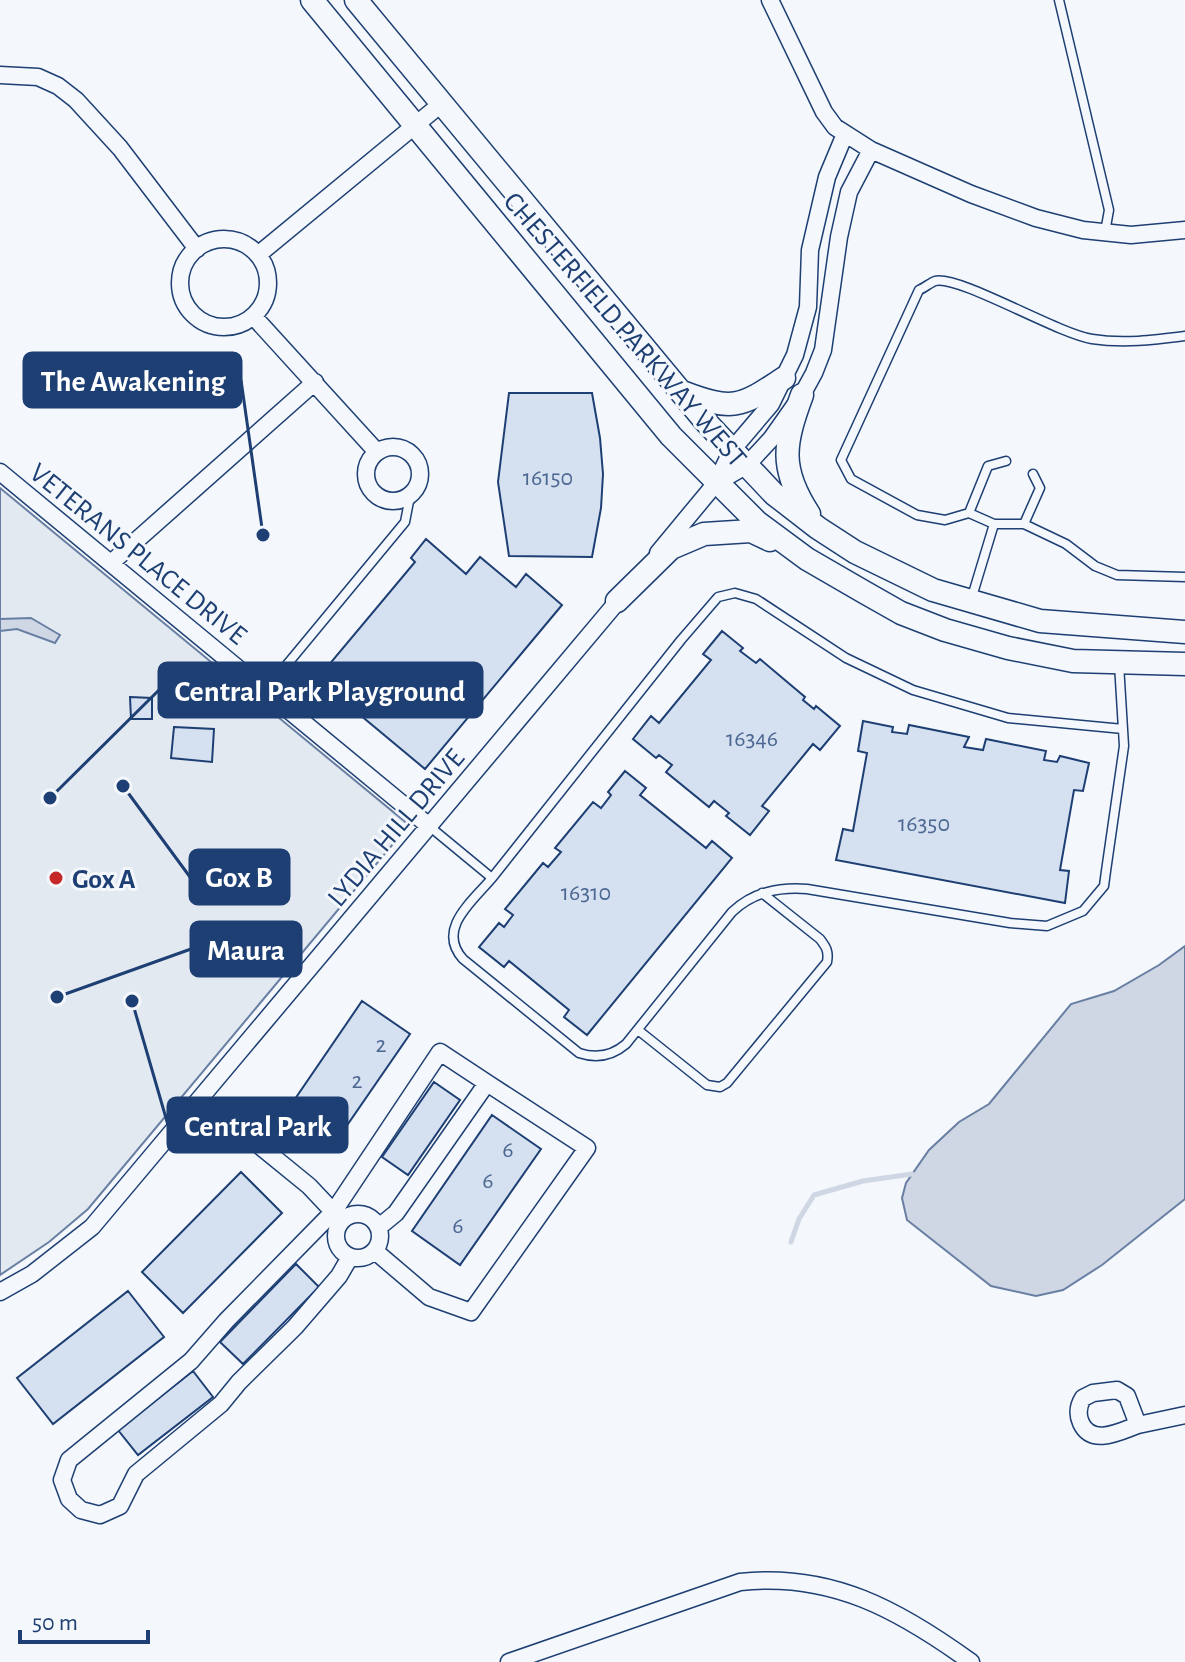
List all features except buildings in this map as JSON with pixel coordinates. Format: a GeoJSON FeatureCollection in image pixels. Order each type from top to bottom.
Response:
{"type":"FeatureCollection","features":[{"type":"Feature","properties":{"kind":"street","name":"CHESTERFIELD PARKWAY WEST"},"geometry":{"type":"LineString","coordinates":[[312,0],[671,436],[757,522],[803,556],[901,613],[945,630],[1008,648],[1073,661],[1185,664]]}},
{"type":"Feature","properties":{"kind":"street","name":"CHESTERFIELD PARKWAY WEST"},"geometry":{"type":"LineString","coordinates":[[356,0],[680,391],[774,494],[818,528],[855,552],[933,590],[1040,621],[1185,632]]}},
{"type":"Feature","properties":{"kind":"street"},"geometry":{"type":"LineString","coordinates":[[770,0],[824,112],[835,127],[871,150],[971,194],[1036,218],[1083,230],[1131,235],[1185,230]]}},
{"type":"Feature","properties":{"kind":"street"},"geometry":{"type":"LineString","coordinates":[[0,75],[38,77],[58,86],[76,100],[120,148],[197,249]]}},
{"type":"Feature","properties":{"kind":"street"},"geometry":{"type":"LineString","coordinates":[[259,254],[441,104]]}},
{"type":"Feature","properties":{"kind":"street"},"geometry":{"type":"LineString","coordinates":[[739,457],[771,404],[795,355],[808,307],[810,250],[827,177],[845,134]]}},
{"type":"Feature","properties":{"kind":"street"},"geometry":{"type":"LineString","coordinates":[[818,528],[794,491],[786,460],[793,421],[823,350],[839,237],[849,192],[871,150]]}},
{"type":"Feature","properties":{"kind":"street"},"geometry":{"type":"LineString","coordinates":[[218,239],[233,239],[247,244],[259,254],[269,280],[268,293],[254,317],[241,325],[226,328],[211,326],[187,308],[181,295],[180,280],[183,265],[197,249],[218,239]]}},
{"type":"Feature","properties":{"kind":"street"},"geometry":{"type":"LineString","coordinates":[[254,317],[377,452]]}},
{"type":"Feature","properties":{"kind":"street"},"geometry":{"type":"LineString","coordinates":[[680,391],[713,404],[734,404],[756,397],[784,378]]}},
{"type":"Feature","properties":{"kind":"street"},"geometry":{"type":"LineString","coordinates":[[111,563],[315,382]]}},
{"type":"Feature","properties":{"kind":"street"},"geometry":{"type":"LineString","coordinates":[[739,457],[771,439],[802,395]]}},
{"type":"Feature","properties":{"kind":"street"},"geometry":{"type":"LineString","coordinates":[[397,447],[415,458],[420,467],[420,478],[410,496],[390,502],[371,491],[366,471],[377,452],[397,447]]}},
{"type":"Feature","properties":{"kind":"street","name":"LYDIA HILL DRIVE"},"geometry":{"type":"LineString","coordinates":[[0,1292],[32,1274],[92,1227],[739,457]]}},
{"type":"Feature","properties":{"kind":"street","name":"VETERANS PLACE DRIVE"},"geometry":{"type":"LineString","coordinates":[[0,472],[429,826]]}},
{"type":"Feature","properties":{"kind":"street"},"geometry":{"type":"LineString","coordinates":[[617,601],[671,548],[704,534],[751,531],[803,556]]}},
{"type":"Feature","properties":{"kind":"street"},"geometry":{"type":"LineString","coordinates":[[350,1257],[339,1276],[313,1307],[221,1404],[136,1474],[120,1506],[100,1515],[81,1510],[69,1499],[62,1480],[69,1460],[191,1361],[226,1321],[338,1216],[440,1052],[587,1148],[471,1312],[429,1297],[375,1251]]}},
{"type":"Feature","properties":{"kind":"street"},"geometry":{"type":"LineString","coordinates":[[379,1227],[396,1213],[487,1083]]}},
{"type":"Feature","properties":{"kind":"street"},"geometry":{"type":"LineString","coordinates":[[201,1098],[309,1186],[338,1216],[337,1241],[341,1251],[350,1257],[363,1258],[375,1251],[380,1240],[379,1227],[372,1219],[362,1214],[338,1216]]}},
{"type":"Feature","properties":{"kind":"street"},"geometry":{"type":"LineString","coordinates":[[1138,1425],[1185,1415]]}},
{"type":"Feature","properties":{"kind":"street"},"geometry":{"type":"LineString","coordinates":[[509,1662],[740,1582],[767,1579],[803,1580],[836,1588],[904,1618],[971,1662]]}},
{"type":"Feature","properties":{"kind":"lane"},"geometry":{"type":"LineString","coordinates":[[1059,0],[1109,210],[1105,233]]}},
{"type":"Feature","properties":{"kind":"lane"},"geometry":{"type":"LineString","coordinates":[[1185,336],[1141,342],[1090,339],[1040,322],[956,283],[936,281],[919,290],[841,460],[851,479],[917,515],[945,520],[969,513],[994,524],[1024,524],[1066,544],[1095,566],[1117,575],[1185,577]]}},
{"type":"Feature","properties":{"kind":"lane"},"geometry":{"type":"LineString","coordinates":[[969,513],[988,466],[1006,461]]}},
{"type":"Feature","properties":{"kind":"lane"},"geometry":{"type":"LineString","coordinates":[[1024,524],[1040,488],[1033,474]]}},
{"type":"Feature","properties":{"kind":"lane"},"geometry":{"type":"LineString","coordinates":[[265,691],[405,522],[410,496]]}},
{"type":"Feature","properties":{"kind":"lane"},"geometry":{"type":"LineString","coordinates":[[970,601],[994,524]]}},
{"type":"Feature","properties":{"kind":"lane"},"geometry":{"type":"LineString","coordinates":[[1119,663],[1123,729],[1124,746],[1104,886],[1083,911],[1047,926],[1010,923],[807,889],[789,887],[762,893],[745,900],[732,912],[626,1044],[598,1057],[579,1053],[453,948],[451,936],[459,917],[718,597],[735,593],[756,599],[846,658],[913,690],[1008,718],[1123,729]]}},
{"type":"Feature","properties":{"kind":"lane"},"geometry":{"type":"LineString","coordinates":[[429,826],[492,878]]}},
{"type":"Feature","properties":{"kind":"lane"},"geometry":{"type":"LineString","coordinates":[[638,1030],[707,1085],[720,1087],[727,1083],[827,962],[827,948],[820,939],[762,893]]}},
{"type":"Feature","properties":{"kind":"shaded area"},"geometry":{"type":"Polygon","coordinates":[[[0,488],[409,825],[88,1209],[49,1242],[0,1275],[0,488]]]}},
{"type":"Feature","properties":{"kind":"shaded area"},"geometry":{"type":"Polygon","coordinates":[[[31,618],[60,635],[55,643],[17,629],[0,631],[0,619],[31,618]]]}},
{"type":"Feature","properties":{"kind":"shaded area"},"geometry":{"type":"Polygon","coordinates":[[[1185,946],[1185,1199],[1102,1265],[1063,1290],[1036,1296],[991,1286],[907,1220],[902,1198],[906,1183],[929,1150],[959,1122],[989,1104],[1071,1004],[1114,991],[1185,946]]]}},
{"type":"Feature","properties":{"kind":"waterway"},"geometry":{"type":"LineString","coordinates":[[791,1242],[799,1219],[814,1195],[863,1181],[912,1174]]}},
{"type":"Feature","properties":{"kind":"place","name":"The Awakening"},"geometry":{"type":"Point","coordinates":[263,535]}},
{"type":"Feature","properties":{"kind":"place","name":"Gox B"},"geometry":{"type":"Point","coordinates":[123,786]}},
{"type":"Feature","properties":{"kind":"place","name":"Central Park Playground"},"geometry":{"type":"Point","coordinates":[50,798]}},
{"type":"Feature","properties":{"kind":"place","name":"Gox A"},"geometry":{"type":"Point","coordinates":[56,878]}},
{"type":"Feature","properties":{"kind":"place","name":"Maura"},"geometry":{"type":"Point","coordinates":[57,997]}},
{"type":"Feature","properties":{"kind":"place","name":"Central Park"},"geometry":{"type":"Point","coordinates":[132,1001]}}]}
